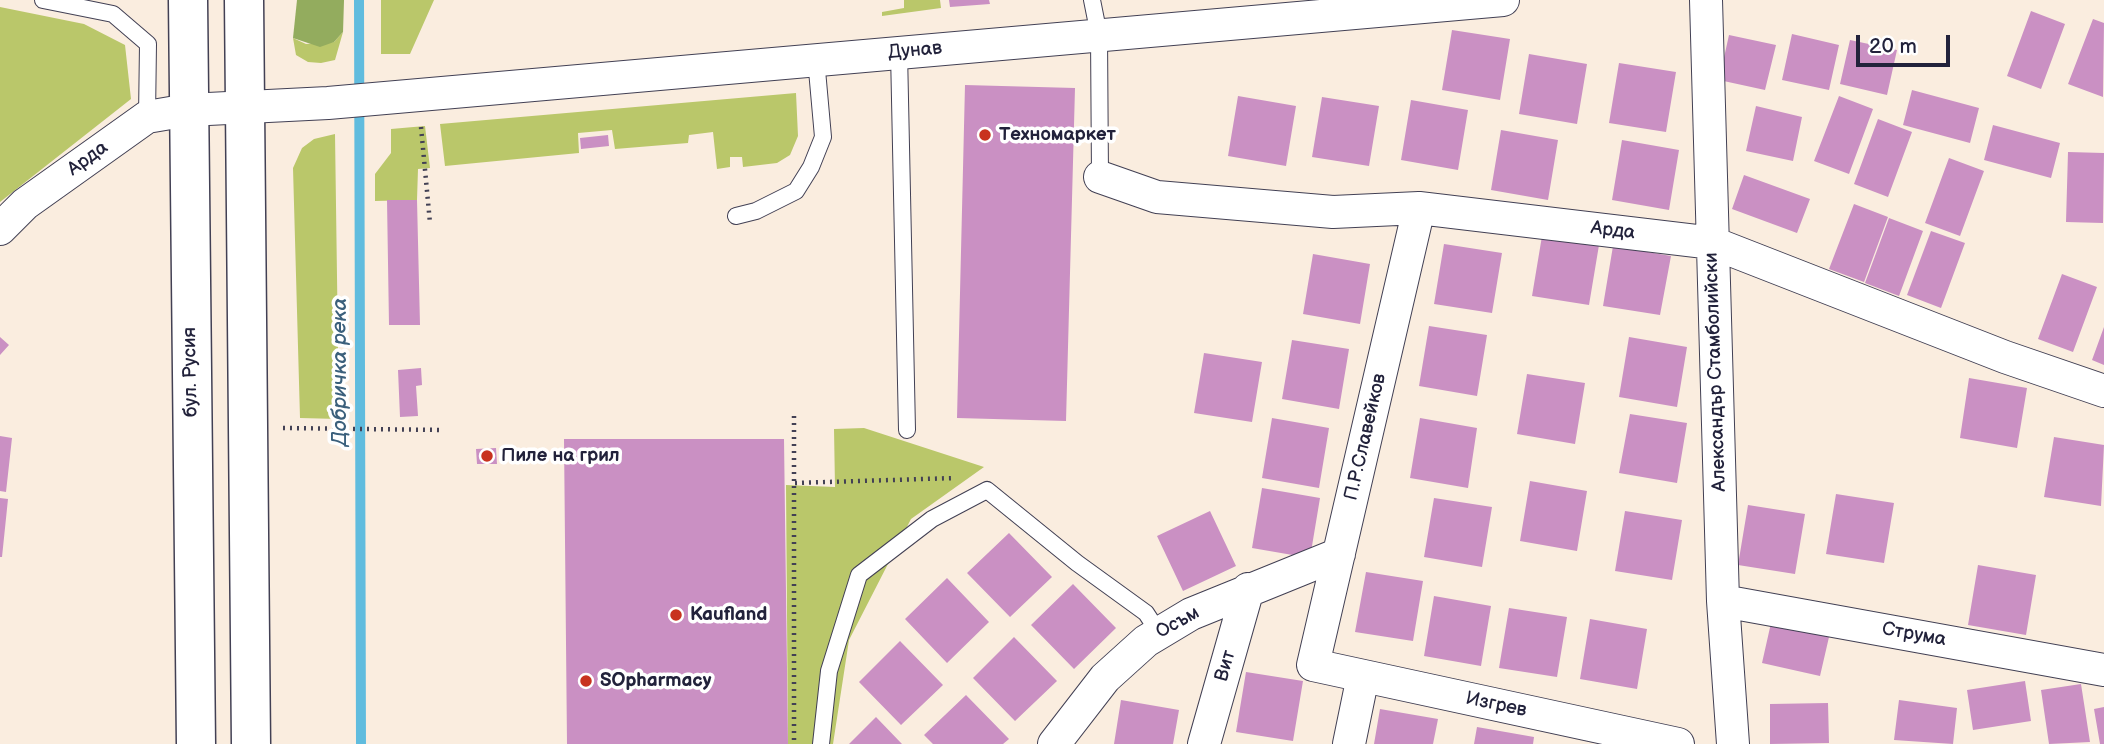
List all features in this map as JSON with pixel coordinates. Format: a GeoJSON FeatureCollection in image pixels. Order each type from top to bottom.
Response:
{"type":"FeatureCollection","features":[{"type":"Feature","properties":{"kind":"main road","name":"бул. Русия"},"geometry":{"type":"LineString","coordinates":[[188,0],[196,744]]}},
{"type":"Feature","properties":{"kind":"main road"},"geometry":{"type":"LineString","coordinates":[[244,0],[251,744]]}},
{"type":"Feature","properties":{"kind":"street","name":"Дунав"},"geometry":{"type":"LineString","coordinates":[[244,110],[1099,34],[1387,5],[1503,0]]}},
{"type":"Feature","properties":{"kind":"street","name":"Александър Стамболийски"},"geometry":{"type":"LineString","coordinates":[[1706,0],[1723,601],[1733,744]]}},
{"type":"Feature","properties":{"kind":"street","name":"Арда"},"geometry":{"type":"LineString","coordinates":[[0,229],[25,204],[146,117],[188,110],[244,110]]}},
{"type":"Feature","properties":{"kind":"street","name":"Арда"},"geometry":{"type":"LineString","coordinates":[[1100,177],[1157,197],[1333,212],[1419,208],[1713,243],[2005,357],[2104,391]]}},
{"type":"Feature","properties":{"kind":"street","name":"П.Р.Славейков"},"geometry":{"type":"LineString","coordinates":[[1313,665],[1419,208]]}},
{"type":"Feature","properties":{"kind":"street","name":"Осъм"},"geometry":{"type":"LineString","coordinates":[[1054,744],[1105,678],[1159,633],[1191,614],[1339,554]]}},
{"type":"Feature","properties":{"kind":"street","name":"Вит"},"geometry":{"type":"LineString","coordinates":[[1204,744],[1248,589]]}},
{"type":"Feature","properties":{"kind":"street","name":"Струма"},"geometry":{"type":"LineString","coordinates":[[1723,601],[2104,670]]}},
{"type":"Feature","properties":{"kind":"street","name":"Изгрев"},"geometry":{"type":"LineString","coordinates":[[1313,665],[1678,744]]}},
{"type":"Feature","properties":{"kind":"street"},"geometry":{"type":"LineString","coordinates":[[1349,744],[1363,676]]}},
{"type":"Feature","properties":{"kind":"lane"},"geometry":{"type":"LineString","coordinates":[[43,0],[113,14],[148,44],[146,117]]}},
{"type":"Feature","properties":{"kind":"lane"},"geometry":{"type":"LineString","coordinates":[[1092,0],[1099,34],[1100,177]]}},
{"type":"Feature","properties":{"kind":"lane"},"geometry":{"type":"LineString","coordinates":[[899,52],[907,429]]}},
{"type":"Feature","properties":{"kind":"lane"},"geometry":{"type":"LineString","coordinates":[[736,216],[766,207],[796,191],[811,167],[822,137],[816,59]]}},
{"type":"Feature","properties":{"kind":"lane"},"geometry":{"type":"LineString","coordinates":[[821,744],[829,671],[859,575],[932,519],[987,490],[1077,564],[1146,613],[1159,633]]}},
{"type":"Feature","properties":{"kind":"path"},"geometry":{"type":"LineString","coordinates":[[418,95],[430,223]]}},
{"type":"Feature","properties":{"kind":"path"},"geometry":{"type":"LineString","coordinates":[[794,416],[794,744]]}},
{"type":"Feature","properties":{"kind":"path"},"geometry":{"type":"LineString","coordinates":[[248,428],[443,430]]}},
{"type":"Feature","properties":{"kind":"path"},"geometry":{"type":"LineString","coordinates":[[795,483],[960,478],[987,490]]}},
{"type":"Feature","properties":{"kind":"green space"},"geometry":{"type":"Polygon","coordinates":[[[297,0],[344,0],[343,32],[334,42],[320,47],[293,38],[297,0]]]}},
{"type":"Feature","properties":{"kind":"green space"},"geometry":{"type":"Polygon","coordinates":[[[381,0],[434,0],[410,54],[381,54],[381,0]]]}},
{"type":"Feature","properties":{"kind":"green space"},"geometry":{"type":"Polygon","coordinates":[[[904,0],[940,0],[941,8],[882,16],[882,12],[904,8],[904,0]]]}},
{"type":"Feature","properties":{"kind":"green space"},"geometry":{"type":"Polygon","coordinates":[[[0,7],[84,24],[125,45],[131,99],[0,202],[0,7]]]}},
{"type":"Feature","properties":{"kind":"green space"},"geometry":{"type":"Polygon","coordinates":[[[343,32],[335,60],[308,62],[296,55],[293,38],[306,44],[334,42],[343,32]]]}},
{"type":"Feature","properties":{"kind":"green space"},"geometry":{"type":"Polygon","coordinates":[[[796,93],[798,136],[790,155],[777,163],[743,167],[742,157],[730,157],[730,167],[717,169],[713,132],[689,135],[688,143],[615,149],[612,130],[578,133],[579,153],[445,166],[440,124],[796,93]]]}},
{"type":"Feature","properties":{"kind":"green space"},"geometry":{"type":"Polygon","coordinates":[[[425,126],[430,168],[418,169],[417,200],[375,201],[375,174],[391,153],[391,129],[425,126]]]}},
{"type":"Feature","properties":{"kind":"green space"},"geometry":{"type":"Polygon","coordinates":[[[335,134],[339,419],[300,418],[293,168],[302,148],[314,139],[335,134]]]}},
{"type":"Feature","properties":{"kind":"green space"},"geometry":{"type":"Polygon","coordinates":[[[864,428],[984,467],[911,519],[849,640],[833,744],[788,744],[786,485],[835,487],[834,429],[864,428]]]}},
{"type":"Feature","properties":{"kind":"building"},"geometry":{"type":"Polygon","coordinates":[[[949,0],[989,0],[990,4],[950,7],[949,0]]]}},
{"type":"Feature","properties":{"kind":"building"},"geometry":{"type":"Polygon","coordinates":[[[2031,11],[2065,24],[2041,89],[2007,76],[2031,11]]]}},
{"type":"Feature","properties":{"kind":"building"},"geometry":{"type":"Polygon","coordinates":[[[2093,19],[2104,23],[2103,97],[2068,84],[2093,19]]]}},
{"type":"Feature","properties":{"kind":"building"},"geometry":{"type":"Polygon","coordinates":[[[1452,30],[1510,39],[1500,100],[1442,90],[1452,30]]]}},
{"type":"Feature","properties":{"kind":"building"},"geometry":{"type":"Polygon","coordinates":[[[1792,34],[1839,45],[1829,90],[1782,80],[1792,34]]]}},
{"type":"Feature","properties":{"kind":"building"},"geometry":{"type":"Polygon","coordinates":[[[1729,35],[1776,45],[1765,90],[1719,80],[1729,35]]]}},
{"type":"Feature","properties":{"kind":"building"},"geometry":{"type":"Polygon","coordinates":[[[1850,40],[1897,50],[1887,95],[1840,84],[1850,40]]]}},
{"type":"Feature","properties":{"kind":"building"},"geometry":{"type":"Polygon","coordinates":[[[1529,54],[1587,64],[1577,124],[1519,114],[1529,54]]]}},
{"type":"Feature","properties":{"kind":"building"},"geometry":{"type":"Polygon","coordinates":[[[1619,63],[1676,72],[1666,132],[1609,123],[1619,63]]]}},
{"type":"Feature","properties":{"kind":"building"},"geometry":{"type":"Polygon","coordinates":[[[965,85],[1075,88],[1066,421],[957,418],[965,85]]]}},
{"type":"Feature","properties":{"kind":"building"},"geometry":{"type":"Polygon","coordinates":[[[1912,90],[1979,108],[1970,143],[1903,125],[1912,90]]]}},
{"type":"Feature","properties":{"kind":"building"},"geometry":{"type":"Polygon","coordinates":[[[1238,96],[1296,106],[1286,166],[1228,156],[1238,96]]]}},
{"type":"Feature","properties":{"kind":"building"},"geometry":{"type":"Polygon","coordinates":[[[1839,96],[1873,109],[1849,174],[1814,161],[1839,96]]]}},
{"type":"Feature","properties":{"kind":"building"},"geometry":{"type":"Polygon","coordinates":[[[1322,97],[1379,106],[1369,166],[1312,157],[1322,97]]]}},
{"type":"Feature","properties":{"kind":"building"},"geometry":{"type":"Polygon","coordinates":[[[1411,100],[1468,110],[1458,170],[1401,160],[1411,100]]]}},
{"type":"Feature","properties":{"kind":"building"},"geometry":{"type":"Polygon","coordinates":[[[1756,106],[1802,117],[1793,161],[1746,151],[1756,106]]]}},
{"type":"Feature","properties":{"kind":"building"},"geometry":{"type":"Polygon","coordinates":[[[1878,119],[1912,132],[1888,197],[1854,184],[1878,119]]]}},
{"type":"Feature","properties":{"kind":"building"},"geometry":{"type":"Polygon","coordinates":[[[1993,125],[2060,143],[2051,178],[1984,160],[1993,125]]]}},
{"type":"Feature","properties":{"kind":"building"},"geometry":{"type":"Polygon","coordinates":[[[1501,130],[1558,140],[1548,200],[1491,190],[1501,130]]]}},
{"type":"Feature","properties":{"kind":"building"},"geometry":{"type":"Polygon","coordinates":[[[608,135],[609,146],[581,149],[580,138],[608,135]]]}},
{"type":"Feature","properties":{"kind":"building"},"geometry":{"type":"Polygon","coordinates":[[[1622,140],[1679,150],[1669,210],[1612,200],[1622,140]]]}},
{"type":"Feature","properties":{"kind":"building"},"geometry":{"type":"Polygon","coordinates":[[[2068,152],[2104,153],[2103,223],[2066,222],[2068,152]]]}},
{"type":"Feature","properties":{"kind":"building"},"geometry":{"type":"Polygon","coordinates":[[[1949,158],[1984,171],[1960,236],[1925,223],[1949,158]]]}},
{"type":"Feature","properties":{"kind":"building"},"geometry":{"type":"Polygon","coordinates":[[[1744,175],[1810,199],[1797,233],[1732,209],[1744,175]]]}},
{"type":"Feature","properties":{"kind":"building"},"geometry":{"type":"Polygon","coordinates":[[[387,200],[417,200],[420,325],[389,325],[387,200]]]}},
{"type":"Feature","properties":{"kind":"building"},"geometry":{"type":"Polygon","coordinates":[[[1854,204],[1888,217],[1864,282],[1829,269],[1854,204]]]}},
{"type":"Feature","properties":{"kind":"building"},"geometry":{"type":"Polygon","coordinates":[[[1889,218],[1923,231],[1899,296],[1865,283],[1889,218]]]}},
{"type":"Feature","properties":{"kind":"building"},"geometry":{"type":"Polygon","coordinates":[[[1931,231],[1965,243],[1941,308],[1907,295],[1931,231]]]}},
{"type":"Feature","properties":{"kind":"building"},"geometry":{"type":"Polygon","coordinates":[[[1542,236],[1599,245],[1589,305],[1532,296],[1542,236]]]}},
{"type":"Feature","properties":{"kind":"building"},"geometry":{"type":"Polygon","coordinates":[[[1444,244],[1502,253],[1492,313],[1434,304],[1444,244]]]}},
{"type":"Feature","properties":{"kind":"building"},"geometry":{"type":"Polygon","coordinates":[[[1613,246],[1671,256],[1660,315],[1603,306],[1613,246]]]}},
{"type":"Feature","properties":{"kind":"building"},"geometry":{"type":"Polygon","coordinates":[[[1313,254],[1370,264],[1360,324],[1303,314],[1313,254]]]}},
{"type":"Feature","properties":{"kind":"building"},"geometry":{"type":"Polygon","coordinates":[[[2062,274],[2097,287],[2073,352],[2038,339],[2062,274]]]}},
{"type":"Feature","properties":{"kind":"building"},"geometry":{"type":"Polygon","coordinates":[[[1429,326],[1487,335],[1477,396],[1419,386],[1429,326]]]}},
{"type":"Feature","properties":{"kind":"building"},"geometry":{"type":"Polygon","coordinates":[[[2104,327],[2104,365],[2092,360],[2104,327]]]}},
{"type":"Feature","properties":{"kind":"building"},"geometry":{"type":"Polygon","coordinates":[[[0,337],[9,345],[0,355],[0,337]]]}},
{"type":"Feature","properties":{"kind":"building"},"geometry":{"type":"Polygon","coordinates":[[[1629,337],[1687,347],[1677,407],[1619,397],[1629,337]]]}},
{"type":"Feature","properties":{"kind":"building"},"geometry":{"type":"Polygon","coordinates":[[[1292,340],[1349,349],[1339,409],[1282,399],[1292,340]]]}},
{"type":"Feature","properties":{"kind":"building"},"geometry":{"type":"Polygon","coordinates":[[[1204,353],[1262,362],[1252,422],[1194,413],[1204,353]]]}},
{"type":"Feature","properties":{"kind":"building"},"geometry":{"type":"Polygon","coordinates":[[[421,368],[422,385],[416,386],[418,416],[400,417],[398,370],[421,368]]]}},
{"type":"Feature","properties":{"kind":"building"},"geometry":{"type":"Polygon","coordinates":[[[1527,374],[1585,383],[1575,444],[1517,434],[1527,374]]]}},
{"type":"Feature","properties":{"kind":"building"},"geometry":{"type":"Polygon","coordinates":[[[1969,378],[2027,388],[2017,448],[1960,438],[1969,378]]]}},
{"type":"Feature","properties":{"kind":"building"},"geometry":{"type":"Polygon","coordinates":[[[1630,414],[1687,423],[1677,483],[1619,473],[1630,414]]]}},
{"type":"Feature","properties":{"kind":"building"},"geometry":{"type":"Polygon","coordinates":[[[1272,418],[1329,428],[1319,488],[1262,478],[1272,418]]]}},
{"type":"Feature","properties":{"kind":"building"},"geometry":{"type":"Polygon","coordinates":[[[1420,418],[1477,428],[1468,488],[1410,478],[1420,418]]]}},
{"type":"Feature","properties":{"kind":"building"},"geometry":{"type":"Polygon","coordinates":[[[0,436],[12,438],[6,492],[0,491],[0,436]]]}},
{"type":"Feature","properties":{"kind":"building"},"geometry":{"type":"Polygon","coordinates":[[[2054,437],[2104,445],[2101,506],[2044,497],[2054,437]]]}},
{"type":"Feature","properties":{"kind":"building","name":"Kaufland"},"geometry":{"type":"Polygon","coordinates":[[[564,439],[784,439],[788,744],[567,744],[564,439]]]}},
{"type":"Feature","properties":{"kind":"building","name":"Пиле на грил"},"geometry":{"type":"Polygon","coordinates":[[[496,448],[497,464],[477,464],[476,449],[496,448]]]}},
{"type":"Feature","properties":{"kind":"building"},"geometry":{"type":"Polygon","coordinates":[[[1530,481],[1587,491],[1577,551],[1520,541],[1530,481]]]}},
{"type":"Feature","properties":{"kind":"building"},"geometry":{"type":"Polygon","coordinates":[[[1262,488],[1320,498],[1310,558],[1252,548],[1262,488]]]}},
{"type":"Feature","properties":{"kind":"building"},"geometry":{"type":"Polygon","coordinates":[[[1836,494],[1894,503],[1884,563],[1826,554],[1836,494]]]}},
{"type":"Feature","properties":{"kind":"building"},"geometry":{"type":"Polygon","coordinates":[[[0,498],[8,499],[2,557],[0,557],[0,498]]]}},
{"type":"Feature","properties":{"kind":"building"},"geometry":{"type":"Polygon","coordinates":[[[1434,498],[1492,507],[1482,567],[1424,557],[1434,498]]]}},
{"type":"Feature","properties":{"kind":"building"},"geometry":{"type":"Polygon","coordinates":[[[1748,505],[1805,514],[1795,574],[1738,565],[1748,505]]]}},
{"type":"Feature","properties":{"kind":"building"},"geometry":{"type":"Polygon","coordinates":[[[1210,511],[1236,566],[1183,591],[1157,536],[1210,511]]]}},
{"type":"Feature","properties":{"kind":"building"},"geometry":{"type":"Polygon","coordinates":[[[1625,511],[1682,520],[1672,580],[1615,571],[1625,511]]]}},
{"type":"Feature","properties":{"kind":"building"},"geometry":{"type":"Polygon","coordinates":[[[1009,533],[1052,577],[1010,617],[967,573],[1009,533]]]}},
{"type":"Feature","properties":{"kind":"building"},"geometry":{"type":"Polygon","coordinates":[[[1978,565],[2036,575],[2026,635],[1968,625],[1978,565]]]}},
{"type":"Feature","properties":{"kind":"building"},"geometry":{"type":"Polygon","coordinates":[[[1366,572],[1423,581],[1413,641],[1355,632],[1366,572]]]}},
{"type":"Feature","properties":{"kind":"building"},"geometry":{"type":"Polygon","coordinates":[[[947,578],[989,622],[947,663],[905,619],[947,578]]]}},
{"type":"Feature","properties":{"kind":"building"},"geometry":{"type":"Polygon","coordinates":[[[1073,584],[1116,628],[1074,669],[1031,625],[1073,584]]]}},
{"type":"Feature","properties":{"kind":"building"},"geometry":{"type":"Polygon","coordinates":[[[1434,596],[1491,606],[1481,666],[1424,656],[1434,596]]]}},
{"type":"Feature","properties":{"kind":"building"},"geometry":{"type":"Polygon","coordinates":[[[1509,608],[1567,617],[1557,677],[1499,668],[1509,608]]]}},
{"type":"Feature","properties":{"kind":"building"},"geometry":{"type":"Polygon","coordinates":[[[1590,619],[1647,629],[1637,689],[1580,679],[1590,619]]]}},
{"type":"Feature","properties":{"kind":"building"},"geometry":{"type":"Polygon","coordinates":[[[1771,623],[1829,637],[1820,676],[1762,663],[1771,623]]]}},
{"type":"Feature","properties":{"kind":"building"},"geometry":{"type":"Polygon","coordinates":[[[1014,637],[1057,681],[1015,721],[973,678],[1014,637]]]}},
{"type":"Feature","properties":{"kind":"building"},"geometry":{"type":"Polygon","coordinates":[[[900,641],[943,685],[901,725],[859,682],[900,641]]]}},
{"type":"Feature","properties":{"kind":"building"},"geometry":{"type":"Polygon","coordinates":[[[1246,672],[1303,681],[1293,741],[1236,732],[1246,672]]]}},
{"type":"Feature","properties":{"kind":"building"},"geometry":{"type":"Polygon","coordinates":[[[2025,681],[2031,721],[1973,730],[1967,690],[2025,681]]]}},
{"type":"Feature","properties":{"kind":"building"},"geometry":{"type":"Polygon","coordinates":[[[2081,684],[2090,742],[2049,744],[2041,690],[2081,684]]]}},
{"type":"Feature","properties":{"kind":"building"},"geometry":{"type":"Polygon","coordinates":[[[966,695],[1009,739],[1003,744],[933,744],[924,735],[966,695]]]}},
{"type":"Feature","properties":{"kind":"building"},"geometry":{"type":"Polygon","coordinates":[[[1121,700],[1179,710],[1173,744],[1114,744],[1121,700]]]}},
{"type":"Feature","properties":{"kind":"building"},"geometry":{"type":"Polygon","coordinates":[[[1899,700],[1957,708],[1953,744],[1894,740],[1899,700]]]}},
{"type":"Feature","properties":{"kind":"building"},"geometry":{"type":"Polygon","coordinates":[[[1828,703],[1829,743],[1770,744],[1770,704],[1828,703]]]}},
{"type":"Feature","properties":{"kind":"building"},"geometry":{"type":"Polygon","coordinates":[[[2104,707],[2104,744],[2100,744],[2094,709],[2104,707]]]}},
{"type":"Feature","properties":{"kind":"building"},"geometry":{"type":"Polygon","coordinates":[[[1380,709],[1438,719],[1433,744],[1374,744],[1380,709]]]}},
{"type":"Feature","properties":{"kind":"building"},"geometry":{"type":"Polygon","coordinates":[[[876,717],[902,744],[849,744],[876,717]]]}},
{"type":"Feature","properties":{"kind":"building"},"geometry":{"type":"Polygon","coordinates":[[[1477,727],[1534,737],[1533,744],[1474,744],[1477,727]]]}},
{"type":"Feature","properties":{"kind":"waterway","name":"Добричка река"},"geometry":{"type":"LineString","coordinates":[[359,0],[361,744]]}},
{"type":"Feature","properties":{"kind":"place","name":"Техномаркет"},"geometry":{"type":"Point","coordinates":[985,135]}},
{"type":"Feature","properties":{"kind":"place","name":"Пиле на грил"},"geometry":{"type":"Point","coordinates":[487,456]}},
{"type":"Feature","properties":{"kind":"place","name":"Kaufland"},"geometry":{"type":"Point","coordinates":[676,615]}},
{"type":"Feature","properties":{"kind":"place","name":"SOpharmacy"},"geometry":{"type":"Point","coordinates":[586,681]}}]}
